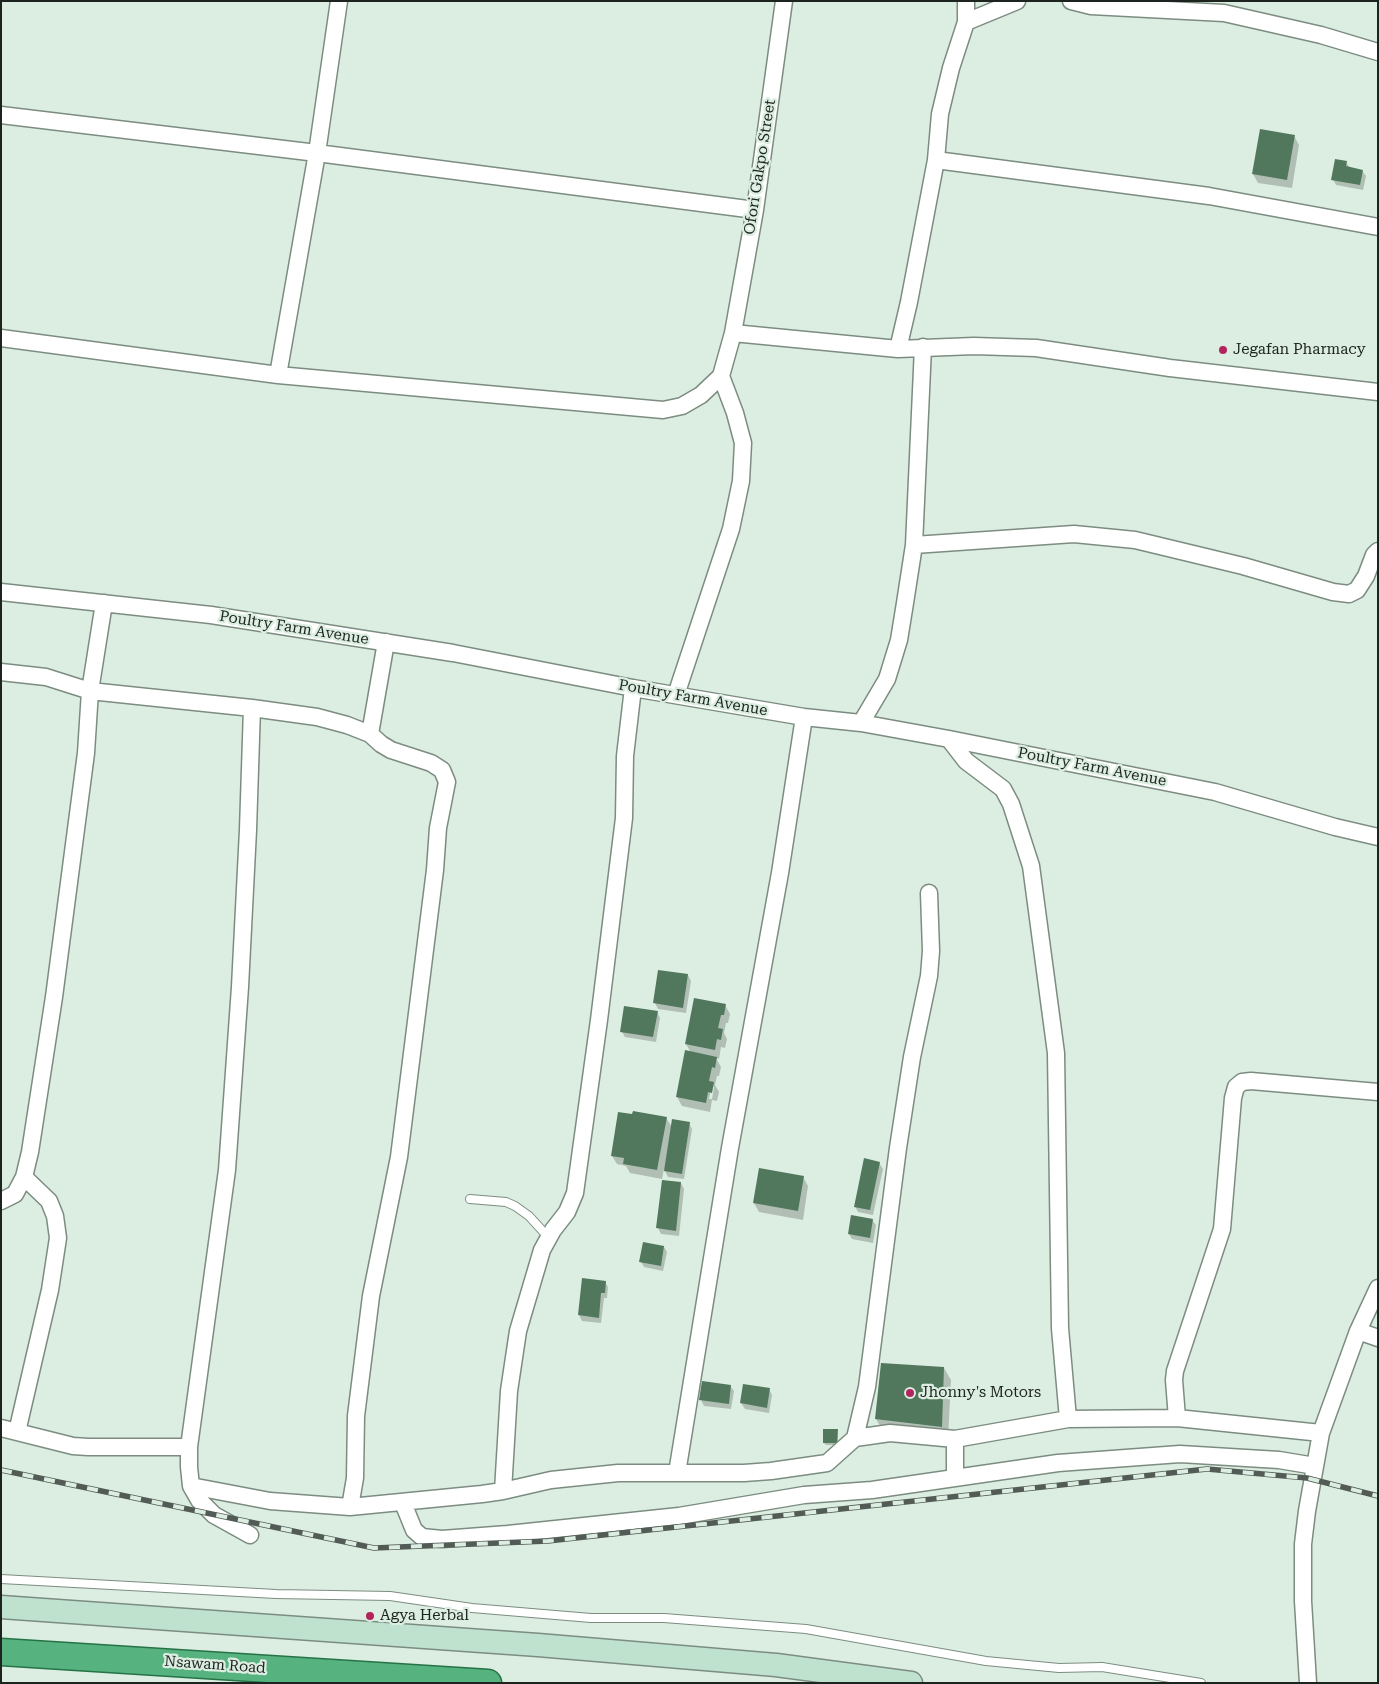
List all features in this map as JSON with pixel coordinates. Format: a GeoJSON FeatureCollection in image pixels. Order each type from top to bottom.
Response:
{"type":"FeatureCollection","features":[{"type":"Feature","properties":{"kind":"highway","name":"Nsawam Road"},"geometry":{"type":"LineString","coordinates":[[1,1652],[488,1683]]}},
{"type":"Feature","properties":{"kind":"main road"},"geometry":{"type":"LineString","coordinates":[[1,1607],[548,1646],[776,1665],[911,1683]]}},
{"type":"Feature","properties":{"kind":"street"},"geometry":{"type":"LineString","coordinates":[[278,375],[317,153],[338,1]]}},
{"type":"Feature","properties":{"kind":"street"},"geometry":{"type":"LineString","coordinates":[[898,349],[909,302],[936,160],[940,114],[951,68],[966,22],[966,1]]}},
{"type":"Feature","properties":{"kind":"street"},"geometry":{"type":"LineString","coordinates":[[966,22],[1017,1]]}},
{"type":"Feature","properties":{"kind":"street"},"geometry":{"type":"LineString","coordinates":[[1071,1],[1091,6],[1224,14],[1321,35],[1378,52]]}},
{"type":"Feature","properties":{"kind":"street","name":"Ofori Gakpo Street"},"geometry":{"type":"LineString","coordinates":[[721,376],[733,333],[755,210],[780,2]]}},
{"type":"Feature","properties":{"kind":"street"},"geometry":{"type":"LineString","coordinates":[[1,116],[317,153],[755,210]]}},
{"type":"Feature","properties":{"kind":"street"},"geometry":{"type":"LineString","coordinates":[[936,160],[1209,196],[1378,227]]}},
{"type":"Feature","properties":{"kind":"street"},"geometry":{"type":"LineString","coordinates":[[733,333],[898,349],[974,346],[1036,348],[1170,368],[1378,392]]}},
{"type":"Feature","properties":{"kind":"street"},"geometry":{"type":"LineString","coordinates":[[1,338],[278,375],[663,410],[682,406],[701,395],[721,376],[735,413],[743,443],[741,481],[731,529],[676,696]]}},
{"type":"Feature","properties":{"kind":"street"},"geometry":{"type":"LineString","coordinates":[[860,724],[888,678],[899,640],[914,546],[923,347]]}},
{"type":"Feature","properties":{"kind":"street"},"geometry":{"type":"LineString","coordinates":[[914,546],[1074,534],[1135,540],[1243,566],[1333,592],[1349,594],[1357,590],[1366,576],[1374,555],[1378,551]]}},
{"type":"Feature","properties":{"kind":"street","name":"Poultry Farm Avenue"},"geometry":{"type":"LineString","coordinates":[[1,592],[211,615],[386,642],[676,696],[950,739],[1215,792],[1335,827],[1378,837]]}},
{"type":"Feature","properties":{"kind":"street"},"geometry":{"type":"LineString","coordinates":[[1,1201],[15,1194],[24,1177],[30,1152],[57,977],[86,753],[90,691],[104,603]]}},
{"type":"Feature","properties":{"kind":"street"},"geometry":{"type":"LineString","coordinates":[[370,734],[386,642]]}},
{"type":"Feature","properties":{"kind":"street"},"geometry":{"type":"LineString","coordinates":[[1,672],[46,677],[90,691],[252,708],[317,717],[347,725],[370,734],[391,750],[432,763],[442,770],[447,782],[438,828],[436,863],[399,1157],[371,1296],[356,1416],[355,1478],[350,1507]]}},
{"type":"Feature","properties":{"kind":"street"},"geometry":{"type":"LineString","coordinates":[[503,1491],[509,1391],[518,1331],[542,1250],[567,1212],[575,1193],[624,818],[625,756],[633,688]]}},
{"type":"Feature","properties":{"kind":"street"},"geometry":{"type":"LineString","coordinates":[[250,1535],[214,1515],[198,1500],[191,1486],[189,1446],[227,1170],[248,830],[252,708]]}},
{"type":"Feature","properties":{"kind":"street"},"geometry":{"type":"LineString","coordinates":[[677,1473],[730,1148],[780,873],[804,717]]}},
{"type":"Feature","properties":{"kind":"street"},"geometry":{"type":"LineString","coordinates":[[950,739],[966,761],[1003,789],[1011,804],[1032,874],[1056,1053],[1060,1328],[1068,1419]]}},
{"type":"Feature","properties":{"kind":"street"},"geometry":{"type":"LineString","coordinates":[[855,1438],[867,1387],[898,1148],[912,1057],[929,976],[931,950],[929,893]]}},
{"type":"Feature","properties":{"kind":"street"},"geometry":{"type":"LineString","coordinates":[[1177,1418],[1175,1371],[1222,1229],[1233,1098],[1236,1087],[1242,1082],[1251,1081],[1378,1092]]}},
{"type":"Feature","properties":{"kind":"street"},"geometry":{"type":"LineString","coordinates":[[24,1177],[49,1201],[55,1216],[58,1238],[50,1290],[9,1430],[73,1446],[189,1446]]}},
{"type":"Feature","properties":{"kind":"street"},"geometry":{"type":"LineString","coordinates":[[1308,1683],[1303,1601],[1303,1544],[1315,1466],[1321,1433],[1358,1331],[1378,1288]]}},
{"type":"Feature","properties":{"kind":"street"},"geometry":{"type":"LineString","coordinates":[[1358,1331],[1378,1338]]}},
{"type":"Feature","properties":{"kind":"street"},"geometry":{"type":"LineString","coordinates":[[191,1486],[270,1500],[350,1507],[403,1503],[503,1491],[551,1480],[618,1473],[744,1473],[801,1467],[827,1463],[855,1438],[890,1433],[955,1439],[1068,1419],[1177,1418],[1321,1433]]}},
{"type":"Feature","properties":{"kind":"street"},"geometry":{"type":"LineString","coordinates":[[955,1439],[955,1478]]}},
{"type":"Feature","properties":{"kind":"street"},"geometry":{"type":"LineString","coordinates":[[403,1503],[414,1530],[422,1537],[442,1539],[679,1516],[804,1495],[872,1490],[1058,1463],[1180,1454],[1279,1460],[1315,1466]]}},
{"type":"Feature","properties":{"kind":"street"},"geometry":{"type":"LineString","coordinates":[[801,1467],[804,1495]]}},
{"type":"Feature","properties":{"kind":"lane"},"geometry":{"type":"LineString","coordinates":[[470,1199],[506,1202],[515,1206],[529,1216],[549,1238]]}},
{"type":"Feature","properties":{"kind":"lane"},"geometry":{"type":"LineString","coordinates":[[1,1579],[276,1594],[390,1596],[472,1608],[571,1616],[664,1618],[806,1629],[986,1661],[1060,1668],[1102,1666],[1201,1683]]}},
{"type":"Feature","properties":{"kind":"building"},"geometry":{"type":"Polygon","coordinates":[[[1260,129],[1295,135],[1287,180],[1252,174],[1260,129]]]}},
{"type":"Feature","properties":{"kind":"building"},"geometry":{"type":"Polygon","coordinates":[[[1335,159],[1347,161],[1346,166],[1363,170],[1360,185],[1331,180],[1335,159]]]}},
{"type":"Feature","properties":{"kind":"building"},"geometry":{"type":"Polygon","coordinates":[[[658,970],[688,974],[683,1008],[653,1003],[658,970]]]}},
{"type":"Feature","properties":{"kind":"building"},"geometry":{"type":"Polygon","coordinates":[[[694,998],[726,1004],[724,1015],[721,1015],[718,1028],[723,1029],[721,1040],[717,1039],[715,1050],[685,1044],[694,998]]]}},
{"type":"Feature","properties":{"kind":"building"},"geometry":{"type":"Polygon","coordinates":[[[624,1006],[658,1011],[653,1037],[620,1032],[624,1006]]]}},
{"type":"Feature","properties":{"kind":"building"},"geometry":{"type":"Polygon","coordinates":[[[685,1050],[717,1057],[715,1068],[712,1067],[709,1081],[714,1082],[712,1093],[708,1092],[706,1103],[676,1097],[685,1050]]]}},
{"type":"Feature","properties":{"kind":"building"},"geometry":{"type":"Polygon","coordinates":[[[633,1111],[667,1117],[657,1170],[623,1164],[624,1158],[611,1156],[618,1112],[632,1114],[633,1111]]]}},
{"type":"Feature","properties":{"kind":"building"},"geometry":{"type":"Polygon","coordinates":[[[672,1119],[690,1122],[682,1174],[664,1171],[672,1119]]]}},
{"type":"Feature","properties":{"kind":"building"},"geometry":{"type":"Polygon","coordinates":[[[864,1158],[880,1162],[870,1210],[854,1207],[864,1158]]]}},
{"type":"Feature","properties":{"kind":"building"},"geometry":{"type":"Polygon","coordinates":[[[759,1168],[804,1176],[798,1211],[753,1203],[759,1168]]]}},
{"type":"Feature","properties":{"kind":"building"},"geometry":{"type":"Polygon","coordinates":[[[662,1180],[681,1182],[676,1231],[656,1228],[662,1180]]]}},
{"type":"Feature","properties":{"kind":"building"},"geometry":{"type":"Polygon","coordinates":[[[851,1215],[873,1219],[870,1238],[848,1234],[851,1215]]]}},
{"type":"Feature","properties":{"kind":"building"},"geometry":{"type":"Polygon","coordinates":[[[643,1242],[664,1246],[661,1266],[639,1262],[643,1242]]]}},
{"type":"Feature","properties":{"kind":"building"},"geometry":{"type":"Polygon","coordinates":[[[582,1278],[606,1281],[605,1293],[601,1293],[599,1318],[578,1315],[582,1278]]]}},
{"type":"Feature","properties":{"kind":"building","name":"Jhonny's Motors"},"geometry":{"type":"Polygon","coordinates":[[[881,1363],[944,1367],[942,1427],[875,1419],[881,1363]]]}},
{"type":"Feature","properties":{"kind":"building"},"geometry":{"type":"Polygon","coordinates":[[[702,1381],[731,1385],[729,1404],[699,1400],[702,1381]]]}},
{"type":"Feature","properties":{"kind":"building"},"geometry":{"type":"Polygon","coordinates":[[[743,1384],[770,1388],[767,1408],[740,1403],[743,1384]]]}},
{"type":"Feature","properties":{"kind":"building"},"geometry":{"type":"Polygon","coordinates":[[[823,1429],[838,1429],[837,1443],[823,1443],[823,1429]]]}},
{"type":"Feature","properties":{"kind":"railway"},"geometry":{"type":"LineString","coordinates":[[1,1470],[374,1548],[548,1541],[1207,1469],[1307,1478],[1378,1496]]}},
{"type":"Feature","properties":{"kind":"place","name":"Jegafan Pharmacy"},"geometry":{"type":"Point","coordinates":[1223,350]}},
{"type":"Feature","properties":{"kind":"place","name":"Jhonny's Motors"},"geometry":{"type":"Point","coordinates":[910,1393]}},
{"type":"Feature","properties":{"kind":"place","name":"Agya Herbal"},"geometry":{"type":"Point","coordinates":[370,1616]}}]}
